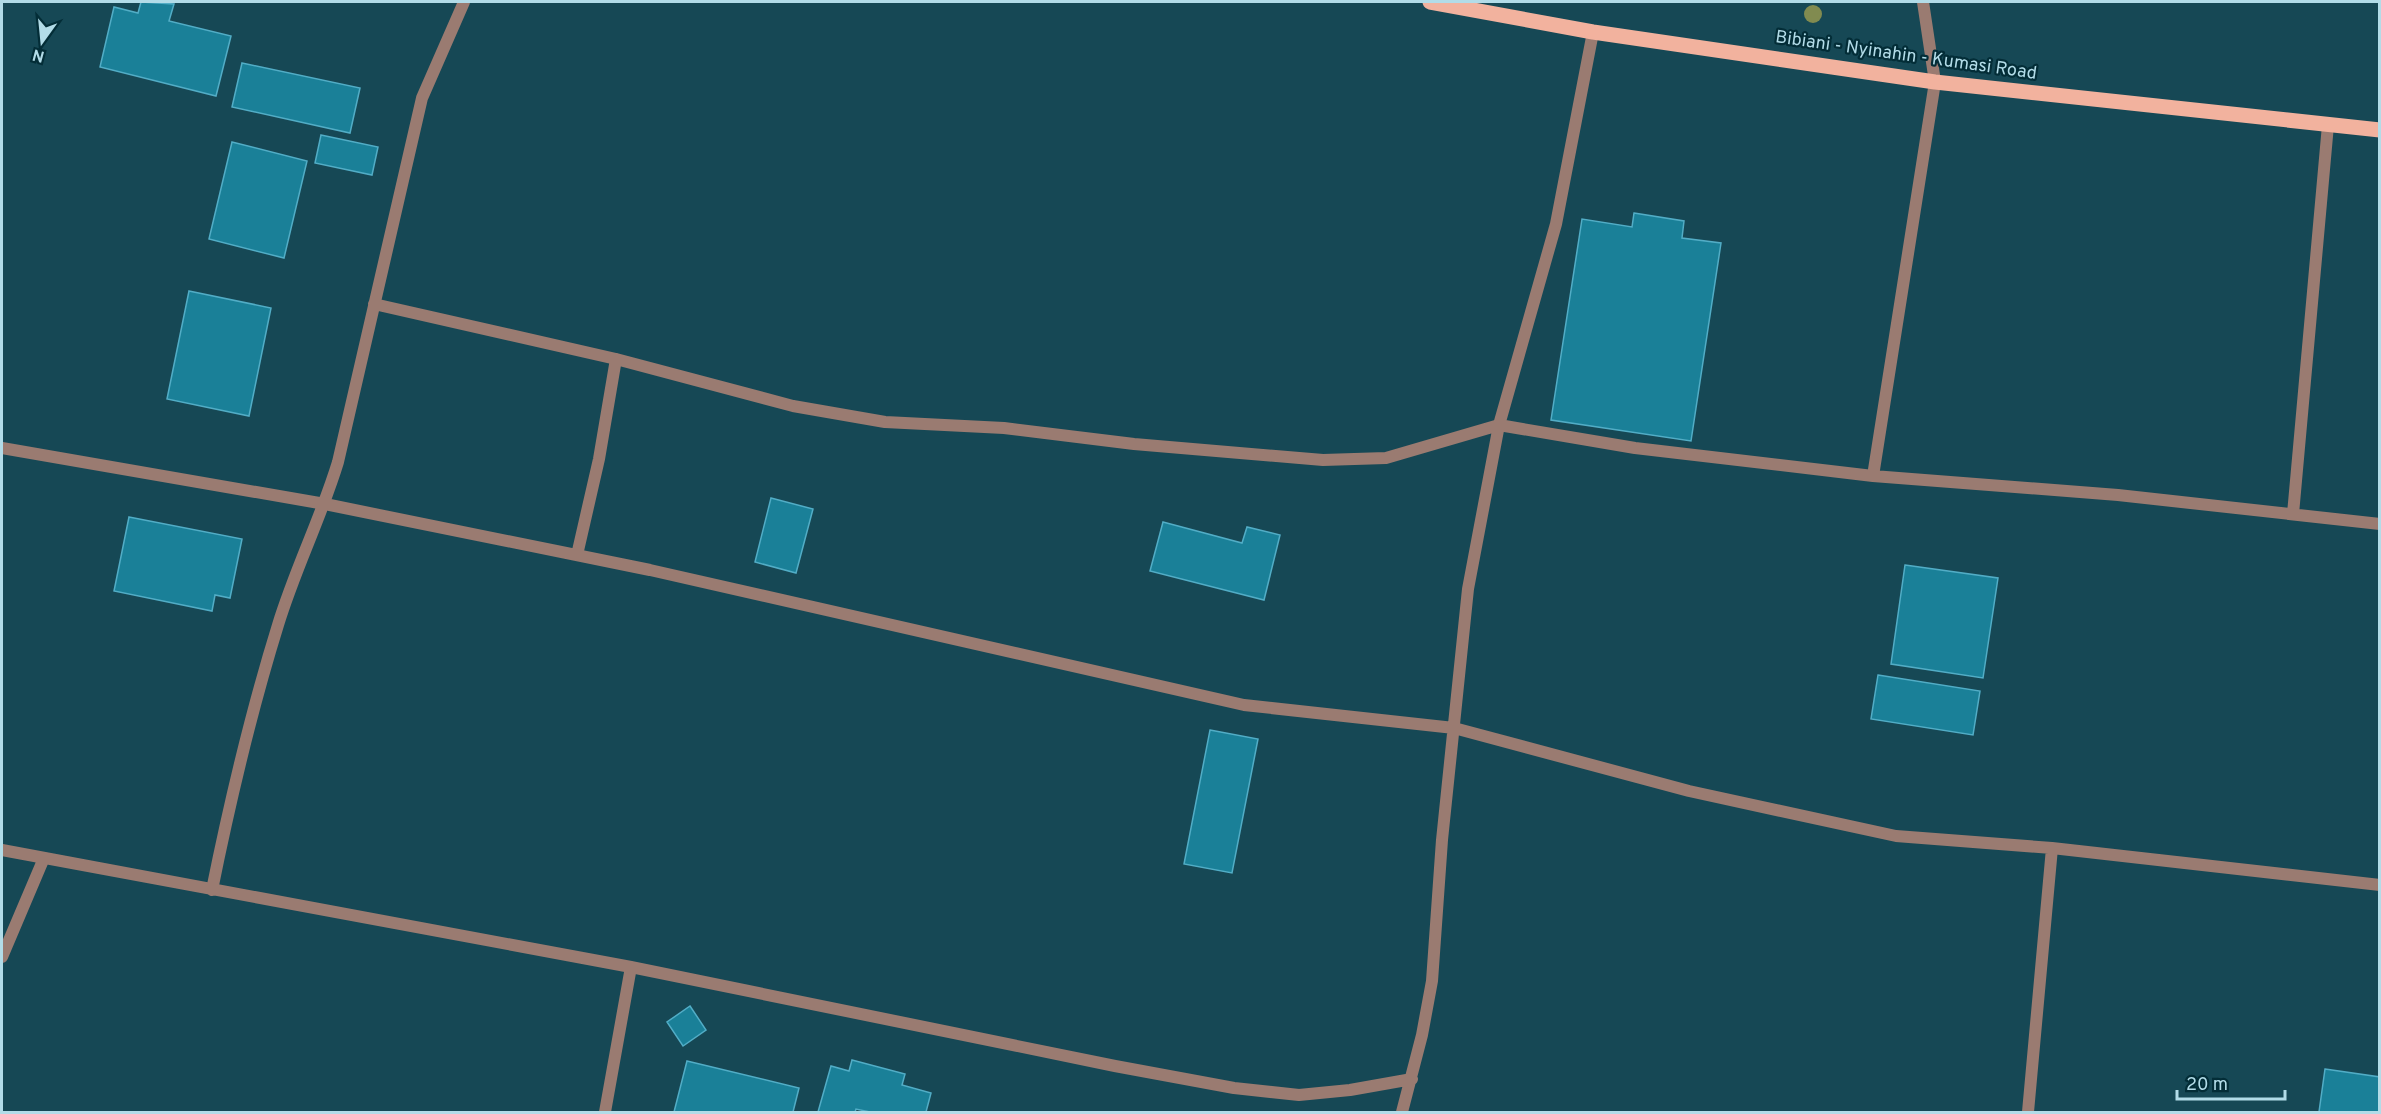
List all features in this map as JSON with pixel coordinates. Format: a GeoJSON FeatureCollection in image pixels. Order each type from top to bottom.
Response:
{"type":"FeatureCollection","features":[{"type":"Feature","properties":{"kind":"main road","name":"Bibiani - Nyinahin - Kumasi Road"},"geometry":{"type":"LineString","coordinates":[[1430,2],[1593,32],[1935,82],[2379,130]]}},
{"type":"Feature","properties":{"kind":"street"},"geometry":{"type":"LineString","coordinates":[[212,890],[233,794],[278,623],[325,504],[338,462],[422,98],[464,2]]}},
{"type":"Feature","properties":{"kind":"street"},"geometry":{"type":"LineString","coordinates":[[1873,476],[1935,82],[1923,2]]}},
{"type":"Feature","properties":{"kind":"street"},"geometry":{"type":"LineString","coordinates":[[1402,1113],[1412,1079],[1432,981],[1442,840],[1468,589],[1499,425],[1556,224],[1593,32]]}},
{"type":"Feature","properties":{"kind":"street"},"geometry":{"type":"LineString","coordinates":[[2293,514],[2328,125]]}},
{"type":"Feature","properties":{"kind":"street"},"geometry":{"type":"LineString","coordinates":[[374,304],[616,359],[793,406],[885,422],[1004,428],[1233,454],[1323,460],[1386,458],[1499,425],[1635,448],[1873,476],[2118,495],[2379,524]]}},
{"type":"Feature","properties":{"kind":"street"},"geometry":{"type":"LineString","coordinates":[[577,555],[599,459],[616,359]]}},
{"type":"Feature","properties":{"kind":"street"},"geometry":{"type":"LineString","coordinates":[[2,448],[325,504],[577,555],[1244,705],[1454,728],[1689,791],[1896,836],[2052,848],[2379,885]]}},
{"type":"Feature","properties":{"kind":"street"},"geometry":{"type":"LineString","coordinates":[[2028,1113],[2052,848]]}},
{"type":"Feature","properties":{"kind":"street"},"geometry":{"type":"LineString","coordinates":[[2,850],[631,967],[1115,1066],[1234,1088],[1299,1095],[1350,1090],[1412,1079]]}},
{"type":"Feature","properties":{"kind":"street"},"geometry":{"type":"LineString","coordinates":[[2,957],[44,858]]}},
{"type":"Feature","properties":{"kind":"street"},"geometry":{"type":"LineString","coordinates":[[605,1113],[631,967]]}},
{"type":"Feature","properties":{"kind":"building"},"geometry":{"type":"Polygon","coordinates":[[[141,2],[174,4],[169,21],[231,36],[216,96],[100,67],[114,7],[138,13],[141,2]]]}},
{"type":"Feature","properties":{"kind":"building"},"geometry":{"type":"Polygon","coordinates":[[[242,63],[360,88],[350,133],[232,107],[242,63]]]}},
{"type":"Feature","properties":{"kind":"building"},"geometry":{"type":"Polygon","coordinates":[[[321,135],[378,147],[372,175],[315,163],[321,135]]]}},
{"type":"Feature","properties":{"kind":"building"},"geometry":{"type":"Polygon","coordinates":[[[232,142],[307,161],[284,258],[209,239],[232,142]]]}},
{"type":"Feature","properties":{"kind":"building"},"geometry":{"type":"Polygon","coordinates":[[[1634,213],[1684,221],[1682,238],[1721,243],[1691,441],[1551,420],[1582,219],[1632,227],[1634,213]]]}},
{"type":"Feature","properties":{"kind":"building"},"geometry":{"type":"Polygon","coordinates":[[[189,291],[271,308],[249,416],[167,399],[189,291]]]}},
{"type":"Feature","properties":{"kind":"building"},"geometry":{"type":"Polygon","coordinates":[[[771,498],[813,509],[796,573],[755,562],[771,498]]]}},
{"type":"Feature","properties":{"kind":"building"},"geometry":{"type":"Polygon","coordinates":[[[129,517],[242,539],[230,598],[215,595],[212,611],[114,591],[129,517]]]}},
{"type":"Feature","properties":{"kind":"building"},"geometry":{"type":"Polygon","coordinates":[[[1163,522],[1242,543],[1247,527],[1280,535],[1264,600],[1150,571],[1163,522]]]}},
{"type":"Feature","properties":{"kind":"building"},"geometry":{"type":"Polygon","coordinates":[[[1905,565],[1998,578],[1983,678],[1891,664],[1905,565]]]}},
{"type":"Feature","properties":{"kind":"building"},"geometry":{"type":"Polygon","coordinates":[[[1878,675],[1980,691],[1973,735],[1871,719],[1878,675]]]}},
{"type":"Feature","properties":{"kind":"building"},"geometry":{"type":"Polygon","coordinates":[[[1210,730],[1258,739],[1232,873],[1184,864],[1210,730]]]}},
{"type":"Feature","properties":{"kind":"building"},"geometry":{"type":"Polygon","coordinates":[[[690,1006],[706,1030],[683,1046],[667,1022],[690,1006]]]}},
{"type":"Feature","properties":{"kind":"building"},"geometry":{"type":"Polygon","coordinates":[[[852,1060],[905,1074],[902,1085],[931,1093],[926,1112],[870,1112],[856,1109],[855,1112],[818,1112],[831,1066],[849,1071],[852,1060]]]}},
{"type":"Feature","properties":{"kind":"building"},"geometry":{"type":"Polygon","coordinates":[[[687,1061],[799,1088],[793,1112],[674,1112],[687,1061]]]}},
{"type":"Feature","properties":{"kind":"building"},"geometry":{"type":"Polygon","coordinates":[[[2325,1069],[2380,1077],[2380,1112],[2319,1112],[2325,1069]]]}}]}
